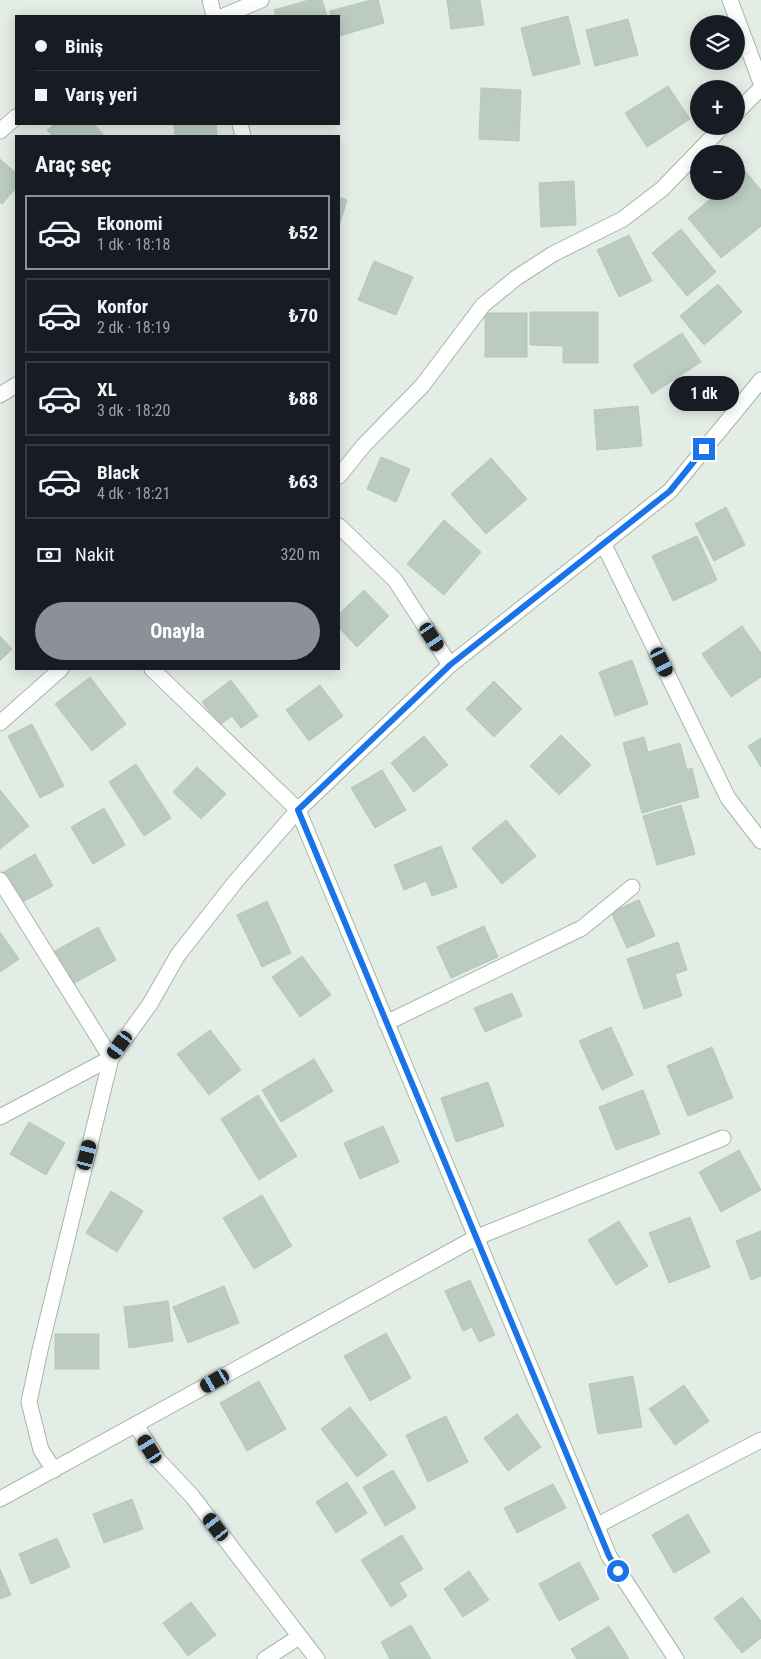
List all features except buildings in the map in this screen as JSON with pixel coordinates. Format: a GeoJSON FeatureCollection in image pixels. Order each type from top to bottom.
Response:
{"type":"FeatureCollection","features":[{"type":"Feature","properties":{"kind":"street"},"geometry":{"type":"LineString","coordinates":[[210,0],[214,15]]}},
{"type":"Feature","properties":{"kind":"street"},"geometry":{"type":"LineString","coordinates":[[226,15],[260,0]]}},
{"type":"Feature","properties":{"kind":"street"},"geometry":{"type":"LineString","coordinates":[[730,0],[761,83]]}},
{"type":"Feature","properties":{"kind":"street"},"geometry":{"type":"LineString","coordinates":[[745,104],[761,88]]}},
{"type":"Feature","properties":{"kind":"street"},"geometry":{"type":"LineString","coordinates":[[0,131],[15,118]]}},
{"type":"Feature","properties":{"kind":"street"},"geometry":{"type":"LineString","coordinates":[[340,475],[364,444],[422,386],[483,305],[516,278],[553,254],[623,219],[662,189],[715,135]]}},
{"type":"Feature","properties":{"kind":"street"},"geometry":{"type":"LineString","coordinates":[[54,1470],[41,1450],[29,1402],[111,1058],[150,1004],[178,955],[236,881],[298,810],[450,665],[670,491],[761,380]]}},
{"type":"Feature","properties":{"kind":"street"},"geometry":{"type":"LineString","coordinates":[[0,395],[15,386]]}},
{"type":"Feature","properties":{"kind":"street"},"geometry":{"type":"LineString","coordinates":[[340,527],[394,580],[450,665]]}},
{"type":"Feature","properties":{"kind":"street"},"geometry":{"type":"LineString","coordinates":[[603,543],[728,798],[761,841]]}},
{"type":"Feature","properties":{"kind":"street"},"geometry":{"type":"LineString","coordinates":[[0,723],[60,670]]}},
{"type":"Feature","properties":{"kind":"street"},"geometry":{"type":"LineString","coordinates":[[153,670],[298,810],[609,1556],[676,1659]]}},
{"type":"Feature","properties":{"kind":"street"},"geometry":{"type":"LineString","coordinates":[[0,880],[111,1058]]}},
{"type":"Feature","properties":{"kind":"street"},"geometry":{"type":"LineString","coordinates":[[386,1023],[582,928],[632,887]]}},
{"type":"Feature","properties":{"kind":"street"},"geometry":{"type":"LineString","coordinates":[[0,1117],[111,1058]]}},
{"type":"Feature","properties":{"kind":"street"},"geometry":{"type":"LineString","coordinates":[[0,1499],[136,1426],[475,1238],[723,1138]]}},
{"type":"Feature","properties":{"kind":"street"},"geometry":{"type":"LineString","coordinates":[[136,1426],[158,1460],[192,1496],[317,1659]]}},
{"type":"Feature","properties":{"kind":"street"},"geometry":{"type":"LineString","coordinates":[[596,1526],[761,1440]]}},
{"type":"Feature","properties":{"kind":"street"},"geometry":{"type":"LineString","coordinates":[[265,1659],[299,1637]]}},
{"type":"Feature","properties":{"kind":"route"},"geometry":{"type":"LineString","coordinates":[[618,1571],[609,1556],[475,1238],[298,810],[450,665],[670,491],[704,449]]}}]}
